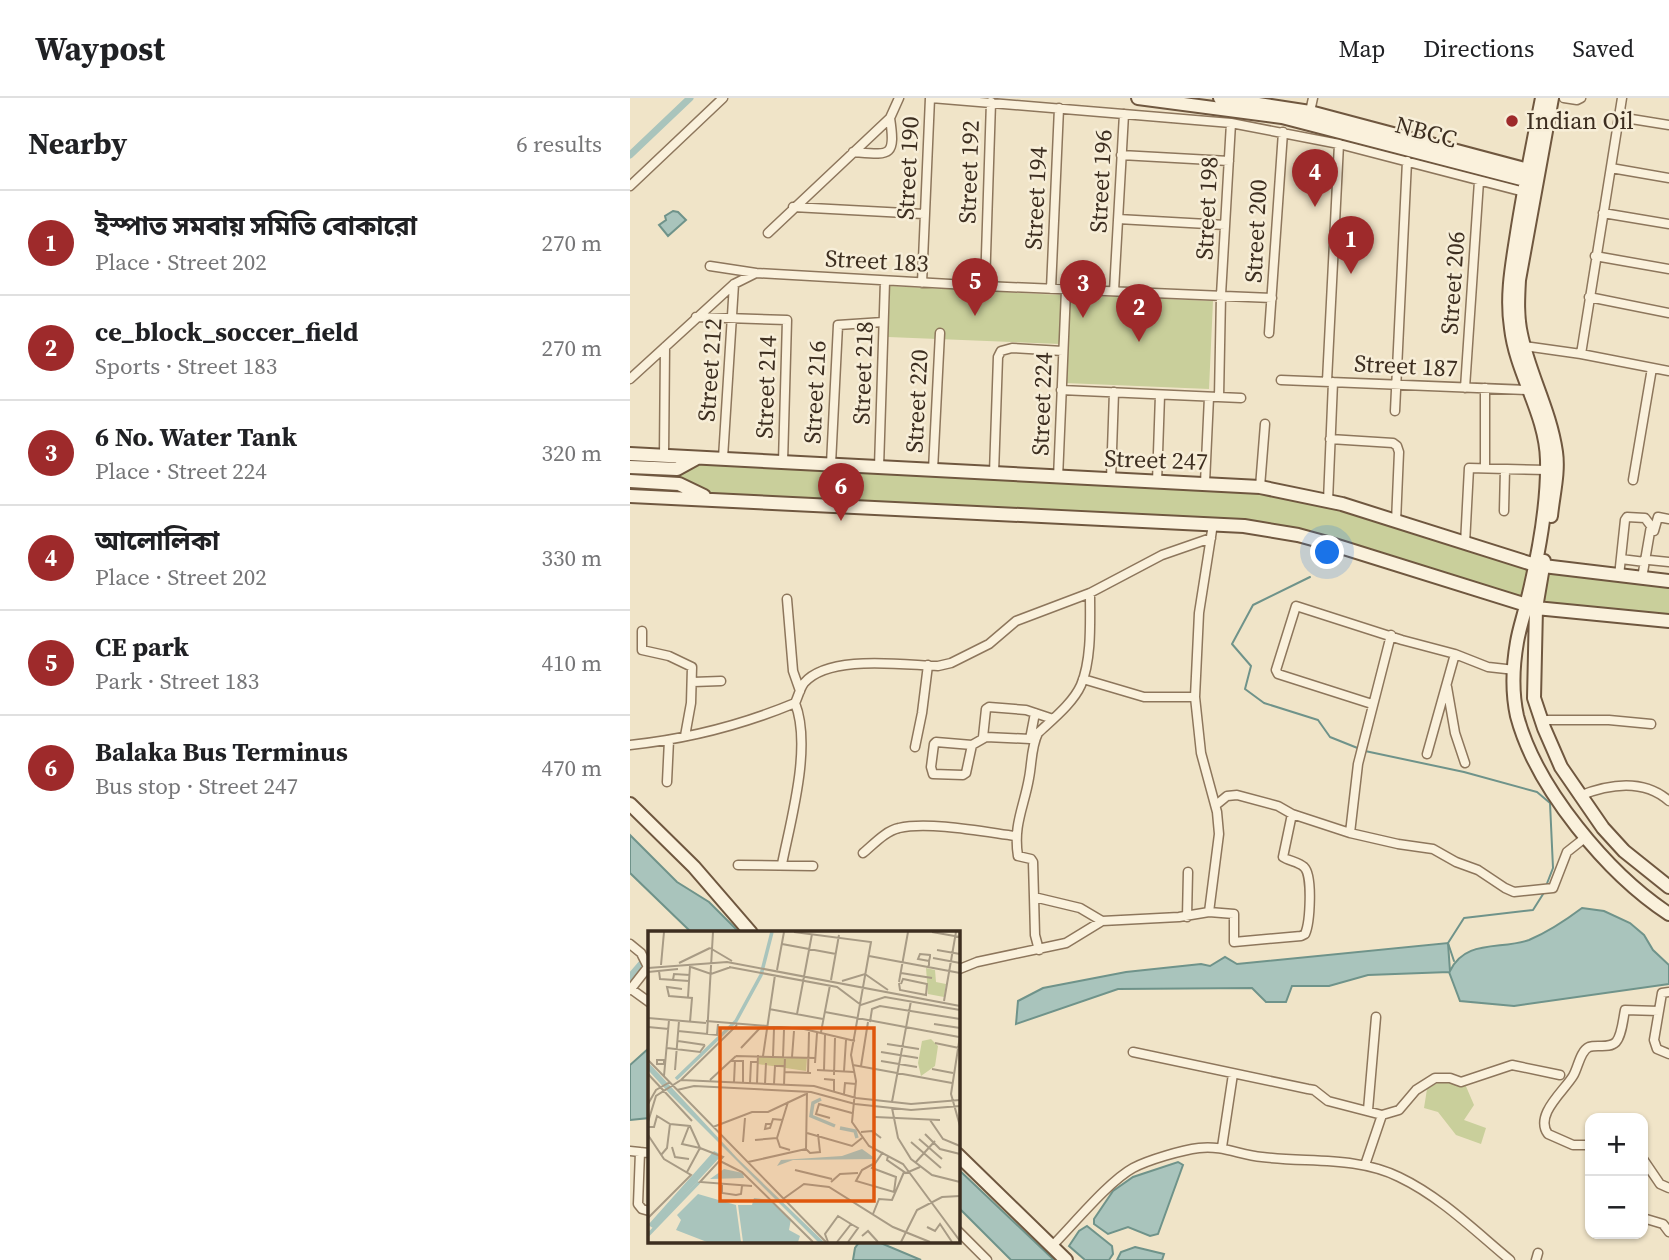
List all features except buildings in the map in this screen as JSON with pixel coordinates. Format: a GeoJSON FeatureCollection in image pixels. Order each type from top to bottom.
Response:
{"type":"FeatureCollection","features":[{"type":"Feature","properties":{"kind":"street"},"geometry":{"type":"LineString","coordinates":[[630,186],[723,98]]}},
{"type":"Feature","properties":{"kind":"street"},"geometry":{"type":"LineString","coordinates":[[768,233],[890,118],[899,98]]}},
{"type":"Feature","properties":{"kind":"street"},"geometry":{"type":"LineString","coordinates":[[931,98],[1231,122],[1339,144],[1479,181],[1531,182]]}},
{"type":"Feature","properties":{"kind":"street","name":"Street 190"},"geometry":{"type":"LineString","coordinates":[[922,282],[931,98]]}},
{"type":"Feature","properties":{"kind":"street","name":"NBCC"},"geometry":{"type":"LineString","coordinates":[[1138,98],[1309,117],[1531,182]]}},
{"type":"Feature","properties":{"kind":"street"},"geometry":{"type":"LineString","coordinates":[[1220,98],[1309,117],[1313,98]]}},
{"type":"Feature","properties":{"kind":"street"},"geometry":{"type":"LineString","coordinates":[[1542,98],[1519,280],[1518,309],[1524,346],[1546,411],[1556,453],[1557,471],[1531,607],[1517,642],[1515,703],[1521,730],[1530,751],[1560,803],[1634,888],[1669,914]]}},
{"type":"Feature","properties":{"kind":"street"},"geometry":{"type":"LineString","coordinates":[[1539,566],[1548,470],[1544,439],[1513,342],[1509,305],[1511,275],[1552,98]]}},
{"type":"Feature","properties":{"kind":"street"},"geometry":{"type":"LineString","coordinates":[[1564,98],[1581,98]]}},
{"type":"Feature","properties":{"kind":"street"},"geometry":{"type":"LineString","coordinates":[[1581,354],[1622,98]]}},
{"type":"Feature","properties":{"kind":"street","name":"Street 192"},"geometry":{"type":"LineString","coordinates":[[985,286],[991,102]]}},
{"type":"Feature","properties":{"kind":"street","name":"Street 194"},"geometry":{"type":"LineString","coordinates":[[1051,289],[1059,108]]}},
{"type":"Feature","properties":{"kind":"street","name":"Street 196"},"geometry":{"type":"LineString","coordinates":[[1114,292],[1125,114]]}},
{"type":"Feature","properties":{"kind":"street"},"geometry":{"type":"LineString","coordinates":[[1619,117],[1669,125]]}},
{"type":"Feature","properties":{"kind":"street"},"geometry":{"type":"LineString","coordinates":[[853,152],[887,152],[894,139],[890,118]]}},
{"type":"Feature","properties":{"kind":"street","name":"Street 198"},"geometry":{"type":"LineString","coordinates":[[1219,397],[1221,295],[1231,122]]}},
{"type":"Feature","properties":{"kind":"street","name":"Street 200"},"geometry":{"type":"LineString","coordinates":[[1269,333],[1283,132]]}},
{"type":"Feature","properties":{"kind":"street"},"geometry":{"type":"LineString","coordinates":[[1328,501],[1339,144]]}},
{"type":"Feature","properties":{"kind":"street"},"geometry":{"type":"LineString","coordinates":[[1121,155],[1229,162]]}},
{"type":"Feature","properties":{"kind":"street"},"geometry":{"type":"LineString","coordinates":[[1395,411],[1407,161]]}},
{"type":"Feature","properties":{"kind":"street"},"geometry":{"type":"LineString","coordinates":[[1611,168],[1669,178]]}},
{"type":"Feature","properties":{"kind":"street","name":"Street 206"},"geometry":{"type":"LineString","coordinates":[[1465,388],[1479,181]]}},
{"type":"Feature","properties":{"kind":"street"},"geometry":{"type":"LineString","coordinates":[[793,208],[924,214]]}},
{"type":"Feature","properties":{"kind":"street"},"geometry":{"type":"LineString","coordinates":[[1603,213],[1669,224]]}},
{"type":"Feature","properties":{"kind":"street"},"geometry":{"type":"LineString","coordinates":[[1118,219],[1225,225]]}},
{"type":"Feature","properties":{"kind":"street"},"geometry":{"type":"LineString","coordinates":[[1595,256],[1669,269]]}},
{"type":"Feature","properties":{"kind":"street","name":"Street 183"},"geometry":{"type":"LineString","coordinates":[[710,266],[756,273],[885,281],[1272,298]]}},
{"type":"Feature","properties":{"kind":"street"},"geometry":{"type":"LineString","coordinates":[[630,379],[734,284],[756,273]]}},
{"type":"Feature","properties":{"kind":"street","name":"Street 218"},"geometry":{"type":"LineString","coordinates":[[879,467],[885,281]]}},
{"type":"Feature","properties":{"kind":"street","name":"Street 212"},"geometry":{"type":"LineString","coordinates":[[723,458],[734,284]]}},
{"type":"Feature","properties":{"kind":"street","name":"Street 224"},"geometry":{"type":"LineString","coordinates":[[1058,478],[1066,290]]}},
{"type":"Feature","properties":{"kind":"street"},"geometry":{"type":"LineString","coordinates":[[1589,297],[1669,313]]}},
{"type":"Feature","properties":{"kind":"street","name":"Street 214"},"geometry":{"type":"LineString","coordinates":[[696,317],[787,320],[783,462]]}},
{"type":"Feature","properties":{"kind":"street","name":"Street 216"},"geometry":{"type":"LineString","coordinates":[[831,464],[838,325],[883,323]]}},
{"type":"Feature","properties":{"kind":"street","name":"Street 220"},"geometry":{"type":"LineString","coordinates":[[933,470],[940,333]]}},
{"type":"Feature","properties":{"kind":"street"},"geometry":{"type":"LineString","coordinates":[[1524,346],[1669,371]]}},
{"type":"Feature","properties":{"kind":"street"},"geometry":{"type":"LineString","coordinates":[[664,456],[665,347]]}},
{"type":"Feature","properties":{"kind":"street"},"geometry":{"type":"LineString","coordinates":[[994,473],[998,357],[1001,351],[1012,348],[1063,351]]}},
{"type":"Feature","properties":{"kind":"street"},"geometry":{"type":"LineString","coordinates":[[1633,480],[1652,368]]}},
{"type":"Feature","properties":{"kind":"street","name":"Street 187"},"geometry":{"type":"LineString","coordinates":[[1281,380],[1529,390]]}},
{"type":"Feature","properties":{"kind":"street"},"geometry":{"type":"LineString","coordinates":[[1485,388],[1485,468]]}},
{"type":"Feature","properties":{"kind":"street"},"geometry":{"type":"LineString","coordinates":[[1061,390],[1241,398]]}},
{"type":"Feature","properties":{"kind":"street"},"geometry":{"type":"LineString","coordinates":[[1111,479],[1114,392]]}},
{"type":"Feature","properties":{"kind":"street"},"geometry":{"type":"LineString","coordinates":[[1157,482],[1160,395]]}},
{"type":"Feature","properties":{"kind":"street"},"geometry":{"type":"LineString","coordinates":[[1205,483],[1209,397]]}},
{"type":"Feature","properties":{"kind":"street"},"geometry":{"type":"LineString","coordinates":[[1260,486],[1265,424]]}},
{"type":"Feature","properties":{"kind":"street"},"geometry":{"type":"LineString","coordinates":[[1330,439],[1393,443],[1397,446],[1396,522]]}},
{"type":"Feature","properties":{"kind":"street","name":"Street 247"},"geometry":{"type":"LineString","coordinates":[[630,454],[1058,478],[1260,486],[1328,501],[1539,566],[1669,581]]}},
{"type":"Feature","properties":{"kind":"street"},"geometry":{"type":"LineString","coordinates":[[630,467],[677,469],[699,457]]}},
{"type":"Feature","properties":{"kind":"street"},"geometry":{"type":"LineString","coordinates":[[1465,544],[1469,468],[1548,470]]}},
{"type":"Feature","properties":{"kind":"street"},"geometry":{"type":"LineString","coordinates":[[1504,511],[1505,469]]}},
{"type":"Feature","properties":{"kind":"street"},"geometry":{"type":"LineString","coordinates":[[630,481],[679,484],[710,500]]}},
{"type":"Feature","properties":{"kind":"street"},"geometry":{"type":"LineString","coordinates":[[630,496],[1244,526],[1297,535],[1531,607],[1669,621]]}},
{"type":"Feature","properties":{"kind":"street"},"geometry":{"type":"LineString","coordinates":[[1619,576],[1627,517],[1645,519],[1651,526],[1647,561]]}},
{"type":"Feature","properties":{"kind":"street"},"geometry":{"type":"LineString","coordinates":[[1643,578],[1656,520],[1658,517],[1669,519]]}},
{"type":"Feature","properties":{"kind":"street"},"geometry":{"type":"LineString","coordinates":[[1209,912],[1219,834],[1216,805],[1201,753],[1195,697],[1199,613],[1213,524]]}},
{"type":"Feature","properties":{"kind":"street"},"geometry":{"type":"LineString","coordinates":[[782,864],[796,796],[802,729],[795,703],[809,679],[842,664],[951,663],[989,644],[1016,621],[1090,593],[1162,555],[1211,538]]}},
{"type":"Feature","properties":{"kind":"street"},"geometry":{"type":"LineString","coordinates":[[1620,559],[1669,562]]}},
{"type":"Feature","properties":{"kind":"street"},"geometry":{"type":"LineString","coordinates":[[1039,950],[1035,935],[1033,862],[1018,856],[1015,836],[1038,733],[1072,698],[1083,679],[1090,636],[1090,593]]}},
{"type":"Feature","properties":{"kind":"street"},"geometry":{"type":"LineString","coordinates":[[787,599],[793,671],[800,691]]}},
{"type":"Feature","properties":{"kind":"street"},"geometry":{"type":"LineString","coordinates":[[1372,704],[1280,675],[1276,670],[1297,605],[1489,667],[1515,670]]}},
{"type":"Feature","properties":{"kind":"street"},"geometry":{"type":"LineString","coordinates":[[1531,607],[1534,698],[1561,767],[1579,796],[1623,851],[1669,887]]}},
{"type":"Feature","properties":{"kind":"street"},"geometry":{"type":"LineString","coordinates":[[642,631],[642,650],[669,656],[690,665],[693,670],[690,713],[685,736]]}},
{"type":"Feature","properties":{"kind":"street"},"geometry":{"type":"LineString","coordinates":[[1350,833],[1362,749],[1391,635]]}},
{"type":"Feature","properties":{"kind":"street"},"geometry":{"type":"LineString","coordinates":[[1427,754],[1455,654]]}},
{"type":"Feature","properties":{"kind":"street"},"geometry":{"type":"LineString","coordinates":[[915,747],[928,665]]}},
{"type":"Feature","properties":{"kind":"street"},"geometry":{"type":"LineString","coordinates":[[1083,679],[1144,697],[1195,697]]}},
{"type":"Feature","properties":{"kind":"street"},"geometry":{"type":"LineString","coordinates":[[693,682],[721,681]]}},
{"type":"Feature","properties":{"kind":"street"},"geometry":{"type":"LineString","coordinates":[[1447,685],[1455,733],[1465,762]]}},
{"type":"Feature","properties":{"kind":"street"},"geometry":{"type":"LineString","coordinates":[[630,745],[735,726],[795,703]]}},
{"type":"Feature","properties":{"kind":"street"},"geometry":{"type":"LineString","coordinates":[[983,737],[987,707],[1035,713],[1053,719]]}},
{"type":"Feature","properties":{"kind":"street"},"geometry":{"type":"LineString","coordinates":[[971,746],[936,742],[930,767],[933,774],[966,773],[971,746],[983,737],[1030,739],[1035,713]]}},
{"type":"Feature","properties":{"kind":"street"},"geometry":{"type":"LineString","coordinates":[[1541,720],[1609,720],[1651,724]]}},
{"type":"Feature","properties":{"kind":"street"},"geometry":{"type":"LineString","coordinates":[[667,782],[669,740]]}},
{"type":"Feature","properties":{"kind":"street"},"geometry":{"type":"LineString","coordinates":[[1579,796],[1603,786],[1624,785],[1655,791],[1669,801]]}},
{"type":"Feature","properties":{"kind":"street"},"geometry":{"type":"LineString","coordinates":[[1216,805],[1227,796],[1237,795],[1278,806],[1292,814],[1350,833],[1433,849],[1478,870],[1514,892],[1533,892],[1555,886],[1567,852],[1586,836]]}},
{"type":"Feature","properties":{"kind":"street"},"geometry":{"type":"LineString","coordinates":[[630,804],[694,867],[749,931]]}},
{"type":"Feature","properties":{"kind":"street"},"geometry":{"type":"LineString","coordinates":[[1574,822],[1591,811]]}},
{"type":"Feature","properties":{"kind":"street"},"geometry":{"type":"LineString","coordinates":[[959,969],[977,962],[1066,943],[1102,921],[1187,916],[1209,912],[1234,914],[1234,942],[1305,934],[1310,904],[1307,872],[1304,866],[1283,857],[1292,814]]}},
{"type":"Feature","properties":{"kind":"street"},"geometry":{"type":"LineString","coordinates":[[863,853],[898,828],[960,828],[1015,836]]}},
{"type":"Feature","properties":{"kind":"street"},"geometry":{"type":"LineString","coordinates":[[738,865],[813,866]]}},
{"type":"Feature","properties":{"kind":"street"},"geometry":{"type":"LineString","coordinates":[[1187,916],[1188,872]]}},
{"type":"Feature","properties":{"kind":"street"},"geometry":{"type":"LineString","coordinates":[[1034,897],[1080,908],[1091,912],[1102,921]]}},
{"type":"Feature","properties":{"kind":"street"},"geometry":{"type":"LineString","coordinates":[[630,944],[647,962],[648,969],[630,990],[648,1001]]}},
{"type":"Feature","properties":{"kind":"street"},"geometry":{"type":"LineString","coordinates":[[1669,992],[1662,993],[1654,1040],[1657,1049],[1669,1054]]}},
{"type":"Feature","properties":{"kind":"street"},"geometry":{"type":"LineString","coordinates":[[1585,1145],[1573,1145],[1548,1133],[1544,1124],[1548,1110],[1573,1076],[1585,1050],[1612,1044],[1617,1040],[1625,1010],[1659,1011]]}},
{"type":"Feature","properties":{"kind":"street"},"geometry":{"type":"LineString","coordinates":[[1368,1110],[1376,1017]]}},
{"type":"Feature","properties":{"kind":"street"},"geometry":{"type":"LineString","coordinates":[[1133,1052],[1308,1088],[1328,1101],[1382,1115],[1399,1110],[1416,1090],[1435,1078],[1450,1078],[1461,1082],[1512,1065],[1560,1075]]}},
{"type":"Feature","properties":{"kind":"street"},"geometry":{"type":"LineString","coordinates":[[1222,1147],[1233,1074]]}},
{"type":"Feature","properties":{"kind":"street"},"geometry":{"type":"LineString","coordinates":[[1365,1165],[1382,1115]]}},
{"type":"Feature","properties":{"kind":"street"},"geometry":{"type":"LineString","coordinates":[[1052,1246],[1132,1168],[1198,1148],[1222,1147],[1261,1157],[1365,1165],[1403,1179],[1437,1200],[1510,1260]]}},
{"type":"Feature","properties":{"kind":"street"},"geometry":{"type":"LineString","coordinates":[[630,1151],[645,1152],[638,1204],[648,1211]]}},
{"type":"Feature","properties":{"kind":"street"},"geometry":{"type":"LineString","coordinates":[[959,1156],[1066,1260]]}},
{"type":"Feature","properties":{"kind":"street"},"geometry":{"type":"LineString","coordinates":[[1648,1166],[1660,1184],[1669,1188]]}},
{"type":"Feature","properties":{"kind":"street"},"geometry":{"type":"LineString","coordinates":[[1648,1220],[1663,1224],[1669,1232]]}},
{"type":"Feature","properties":{"kind":"street"},"geometry":{"type":"LineString","coordinates":[[959,1232],[986,1260]]}},
{"type":"Feature","properties":{"kind":"green space"},"geometry":{"type":"Polygon","coordinates":[[[890,286],[1061,295],[1060,344],[888,337],[890,286]]]}},
{"type":"Feature","properties":{"kind":"green space"},"geometry":{"type":"Polygon","coordinates":[[[1069,295],[1213,301],[1209,389],[1065,383],[1069,295]]]}},
{"type":"Feature","properties":{"kind":"green space"},"geometry":{"type":"Polygon","coordinates":[[[630,458],[1254,492],[1358,516],[1528,569],[1522,598],[1312,534],[630,491],[630,458]]]}},
{"type":"Feature","properties":{"kind":"green space"},"geometry":{"type":"Polygon","coordinates":[[[1547,572],[1669,588],[1669,617],[1546,603],[1544,598],[1547,572]]]}},
{"type":"Feature","properties":{"kind":"green space"},"geometry":{"type":"Polygon","coordinates":[[[1443,1080],[1465,1084],[1474,1105],[1464,1120],[1486,1128],[1481,1144],[1456,1135],[1438,1112],[1424,1108],[1427,1089],[1443,1080]]]}},
{"type":"Feature","properties":{"kind":"water"},"geometry":{"type":"Polygon","coordinates":[[[673,211],[686,220],[668,236],[659,225],[666,220],[665,216],[673,211]]]}},
{"type":"Feature","properties":{"kind":"water"},"geometry":{"type":"Polygon","coordinates":[[[630,835],[677,882],[709,902],[738,931],[690,931],[630,873],[630,835]]]}},
{"type":"Feature","properties":{"kind":"water"},"geometry":{"type":"Polygon","coordinates":[[[1582,908],[1604,911],[1630,923],[1644,935],[1653,950],[1669,965],[1669,984],[1514,1006],[1460,1001],[1449,972],[1368,975],[1329,986],[1292,986],[1286,1002],[1266,1002],[1252,988],[1118,989],[1016,1024],[1018,1001],[1043,988],[1126,972],[1201,964],[1210,966],[1225,957],[1237,964],[1448,943],[1450,971],[1465,954],[1484,947],[1529,940],[1557,926],[1582,908]]]}},
{"type":"Feature","properties":{"kind":"water"},"geometry":{"type":"Polygon","coordinates":[[[648,1049],[648,1118],[630,1120],[630,1065],[648,1049]]]}},
{"type":"Feature","properties":{"kind":"water"},"geometry":{"type":"Polygon","coordinates":[[[1178,1162],[1183,1165],[1158,1234],[1150,1236],[1128,1227],[1108,1234],[1094,1224],[1094,1219],[1113,1191],[1133,1177],[1178,1162]]]}},
{"type":"Feature","properties":{"kind":"water"},"geometry":{"type":"Polygon","coordinates":[[[959,1170],[1054,1260],[1011,1260],[959,1208],[959,1170]]]}},
{"type":"Feature","properties":{"kind":"water"},"geometry":{"type":"Polygon","coordinates":[[[1087,1226],[1112,1246],[1113,1254],[1109,1260],[1085,1260],[1069,1246],[1079,1231],[1087,1226]]]}},
{"type":"Feature","properties":{"kind":"water"},"geometry":{"type":"Polygon","coordinates":[[[859,1242],[878,1242],[921,1260],[853,1260],[859,1242]]]}},
{"type":"Feature","properties":{"kind":"water"},"geometry":{"type":"Polygon","coordinates":[[[1135,1247],[1164,1254],[1162,1260],[1117,1260],[1121,1252],[1135,1247]]]}},
{"type":"Feature","properties":{"kind":"waterway"},"geometry":{"type":"LineString","coordinates":[[630,155],[690,98]]}},
{"type":"Feature","properties":{"kind":"waterway"},"geometry":{"type":"LineString","coordinates":[[1310,577],[1253,605],[1232,644],[1251,666],[1245,689],[1264,703],[1318,720],[1330,737],[1360,749]]}},
{"type":"Feature","properties":{"kind":"waterway"},"geometry":{"type":"LineString","coordinates":[[1365,751],[1464,772],[1537,792],[1550,803],[1553,868],[1546,886]]}},
{"type":"Feature","properties":{"kind":"waterway"},"geometry":{"type":"LineString","coordinates":[[1454,961],[1448,943],[1464,918],[1533,910],[1545,891]]}},
{"type":"Feature","properties":{"kind":"waterway"},"geometry":{"type":"LineString","coordinates":[[630,977],[648,956]]}},
{"type":"Feature","properties":{"kind":"place","name":"Indian Oil"},"geometry":{"type":"Point","coordinates":[1512,121]}},
{"type":"Feature","properties":{"kind":"place","name":"আলোলিকা"},"geometry":{"type":"Point","coordinates":[1315,207]}},
{"type":"Feature","properties":{"kind":"place","name":"ইস্পাত সমবায় সমিতি বোকারো"},"geometry":{"type":"Point","coordinates":[1351,274]}},
{"type":"Feature","properties":{"kind":"place","name":"CE park"},"geometry":{"type":"Point","coordinates":[975,316]}},
{"type":"Feature","properties":{"kind":"place","name":"6 No. Water Tank"},"geometry":{"type":"Point","coordinates":[1083,318]}},
{"type":"Feature","properties":{"kind":"place","name":"ce_block_soccer_field"},"geometry":{"type":"Point","coordinates":[1139,342]}},
{"type":"Feature","properties":{"kind":"place","name":"Balaka Bus Terminus"},"geometry":{"type":"Point","coordinates":[841,521]}}]}
